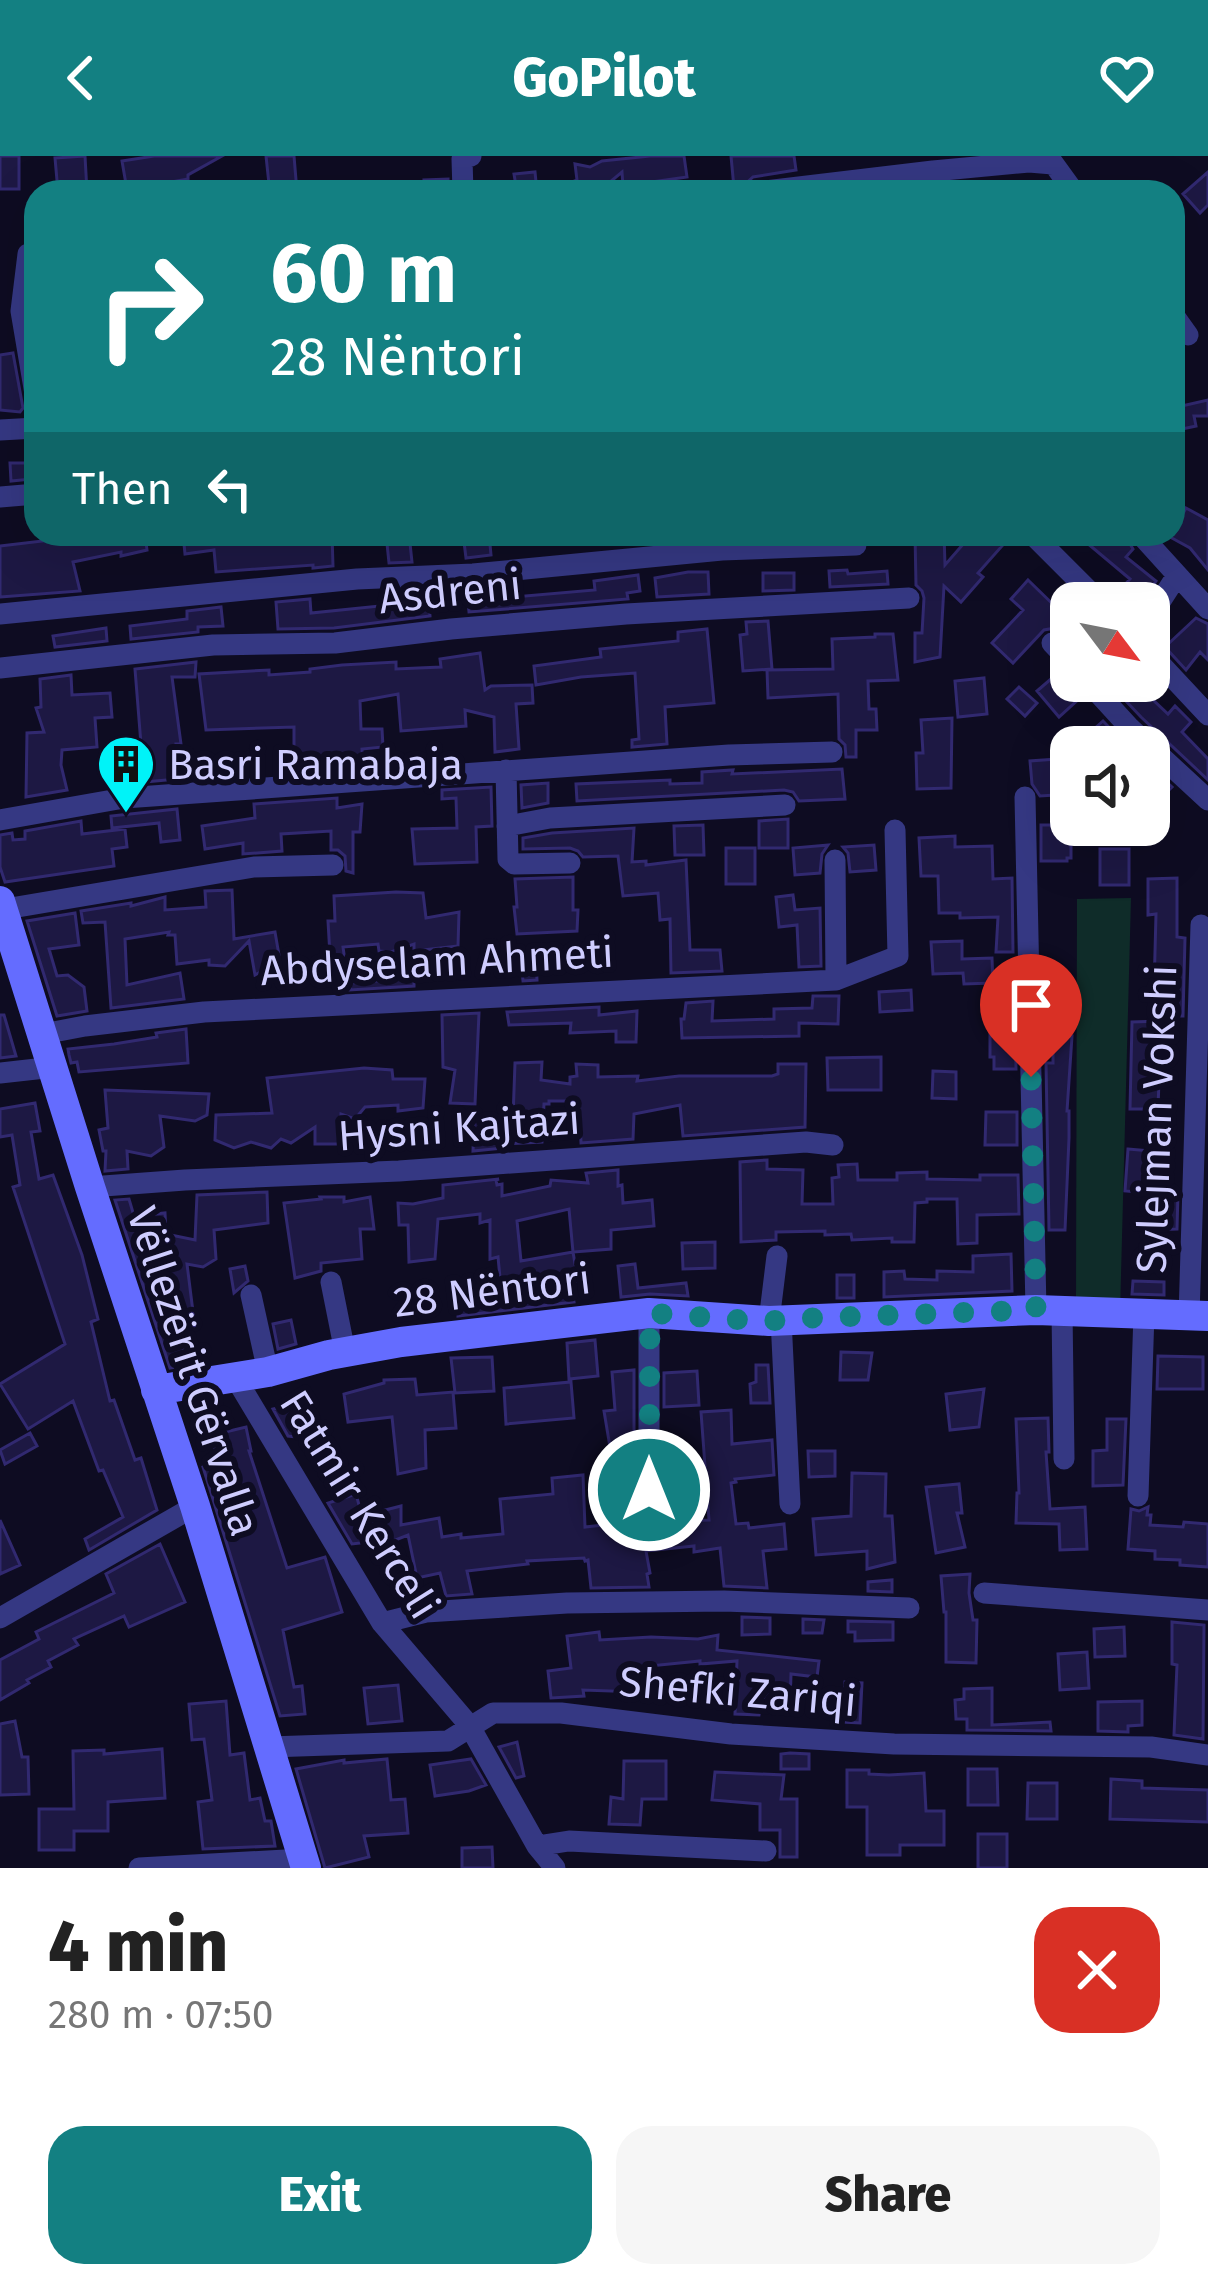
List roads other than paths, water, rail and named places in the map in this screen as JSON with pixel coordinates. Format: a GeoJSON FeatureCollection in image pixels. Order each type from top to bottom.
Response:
{"type":"FeatureCollection","features":[{"type":"Feature","properties":{"kind":"street"},"geometry":{"type":"LineString","coordinates":[[463,180],[462,159],[471,156]]}},
{"type":"Feature","properties":{"kind":"street"},"geometry":{"type":"LineString","coordinates":[[868,180],[1051,160]]}},
{"type":"Feature","properties":{"kind":"street"},"geometry":{"type":"LineString","coordinates":[[24,268],[11,312],[24,358]]}},
{"type":"Feature","properties":{"kind":"street"},"geometry":{"type":"LineString","coordinates":[[1185,331],[1188,335]]}},
{"type":"Feature","properties":{"kind":"street"},"geometry":{"type":"LineString","coordinates":[[0,614],[357,579],[473,574],[701,551],[830,546]]}},
{"type":"Feature","properties":{"kind":"street"},"geometry":{"type":"LineString","coordinates":[[1044,546],[1080,582]]}},
{"type":"Feature","properties":{"kind":"street"},"geometry":{"type":"LineString","coordinates":[[1150,546],[1208,610]]}},
{"type":"Feature","properties":{"kind":"street"},"geometry":{"type":"LineString","coordinates":[[1170,586],[1176,577]]}},
{"type":"Feature","properties":{"kind":"street","name":"Asdreni"},"geometry":{"type":"LineString","coordinates":[[0,668],[213,645],[335,643],[626,614],[909,598]]}},
{"type":"Feature","properties":{"kind":"street"},"geometry":{"type":"LineString","coordinates":[[1170,674],[1208,715]]}},
{"type":"Feature","properties":{"kind":"street"},"geometry":{"type":"LineString","coordinates":[[1106,702],[1208,800]]}},
{"type":"Feature","properties":{"kind":"street"},"geometry":{"type":"LineString","coordinates":[[0,820],[124,798],[729,754],[832,752]]}},
{"type":"Feature","properties":{"kind":"street"},"geometry":{"type":"LineString","coordinates":[[506,770],[508,860],[514,864],[570,862]]}},
{"type":"Feature","properties":{"kind":"street"},"geometry":{"type":"LineString","coordinates":[[1025,797],[1049,1311],[1064,1459]]}},
{"type":"Feature","properties":{"kind":"street"},"geometry":{"type":"LineString","coordinates":[[507,826],[550,818],[784,805]]}},
{"type":"Feature","properties":{"kind":"street","name":"Abdyselam Ahmeti"},"geometry":{"type":"LineString","coordinates":[[43,1034],[204,1012],[836,980],[898,956],[895,830]]}},
{"type":"Feature","properties":{"kind":"street"},"geometry":{"type":"LineString","coordinates":[[835,860],[836,980]]}},
{"type":"Feature","properties":{"kind":"street"},"geometry":{"type":"LineString","coordinates":[[1,906],[254,867],[333,865]]}},
{"type":"Feature","properties":{"kind":"street","name":"Vëllezërit Gërvalla"},"geometry":{"type":"LineString","coordinates":[[1,906],[305,1863]]}},
{"type":"Feature","properties":{"kind":"street","name":"Sylejman Vokshi"},"geometry":{"type":"LineString","coordinates":[[1199,1316],[1201,925]]}},
{"type":"Feature","properties":{"kind":"street"},"geometry":{"type":"LineString","coordinates":[[0,1073],[54,1067]]}},
{"type":"Feature","properties":{"kind":"street","name":"Hysni Kajtazi"},"geometry":{"type":"LineString","coordinates":[[89,1187],[806,1142],[833,1145]]}},
{"type":"Feature","properties":{"kind":"street"},"geometry":{"type":"LineString","coordinates":[[777,1256],[775,1320],[790,1504]]}},
{"type":"Feature","properties":{"kind":"street","name":"28 Nëntori"},"geometry":{"type":"LineString","coordinates":[[331,1282],[345,1352]]}},
{"type":"Feature","properties":{"kind":"street"},"geometry":{"type":"LineString","coordinates":[[251,1295],[268,1372]]}},
{"type":"Feature","properties":{"kind":"street","name":"28 Nëntori"},"geometry":{"type":"LineString","coordinates":[[156,1390],[268,1372],[401,1342],[650,1313],[775,1320],[1049,1311],[1199,1316]]}},
{"type":"Feature","properties":{"kind":"street","name":"28 Nëntori"},"geometry":{"type":"LineString","coordinates":[[649,1490],[650,1313]]}},
{"type":"Feature","properties":{"kind":"street"},"geometry":{"type":"LineString","coordinates":[[1138,1496],[1144,1313]]}},
{"type":"Feature","properties":{"kind":"street","name":"Fatmir Kerceli"},"geometry":{"type":"LineString","coordinates":[[235,1376],[382,1623],[469,1725],[537,1846],[555,1868]]}},
{"type":"Feature","properties":{"kind":"street"},"geometry":{"type":"LineString","coordinates":[[0,1618],[195,1506]]}},
{"type":"Feature","properties":{"kind":"street"},"geometry":{"type":"LineString","coordinates":[[984,1593],[1208,1610]]}},
{"type":"Feature","properties":{"kind":"street"},"geometry":{"type":"LineString","coordinates":[[382,1623],[426,1612],[567,1603],[724,1601],[909,1607]]}},
{"type":"Feature","properties":{"kind":"street","name":"Shefki Zariqi"},"geometry":{"type":"LineString","coordinates":[[269,1747],[448,1741],[493,1713],[561,1713],[754,1736],[894,1744],[1151,1747],[1208,1755]]}},
{"type":"Feature","properties":{"kind":"street"},"geometry":{"type":"LineString","coordinates":[[537,1846],[569,1841],[766,1851]]}},
{"type":"Feature","properties":{"kind":"street"},"geometry":{"type":"LineString","coordinates":[[139,1868],[305,1863]]}},
{"type":"Feature","properties":{"kind":"place","name":"Basri Ramabaja"},"geometry":{"type":"Point","coordinates":[126,815]}}]}
